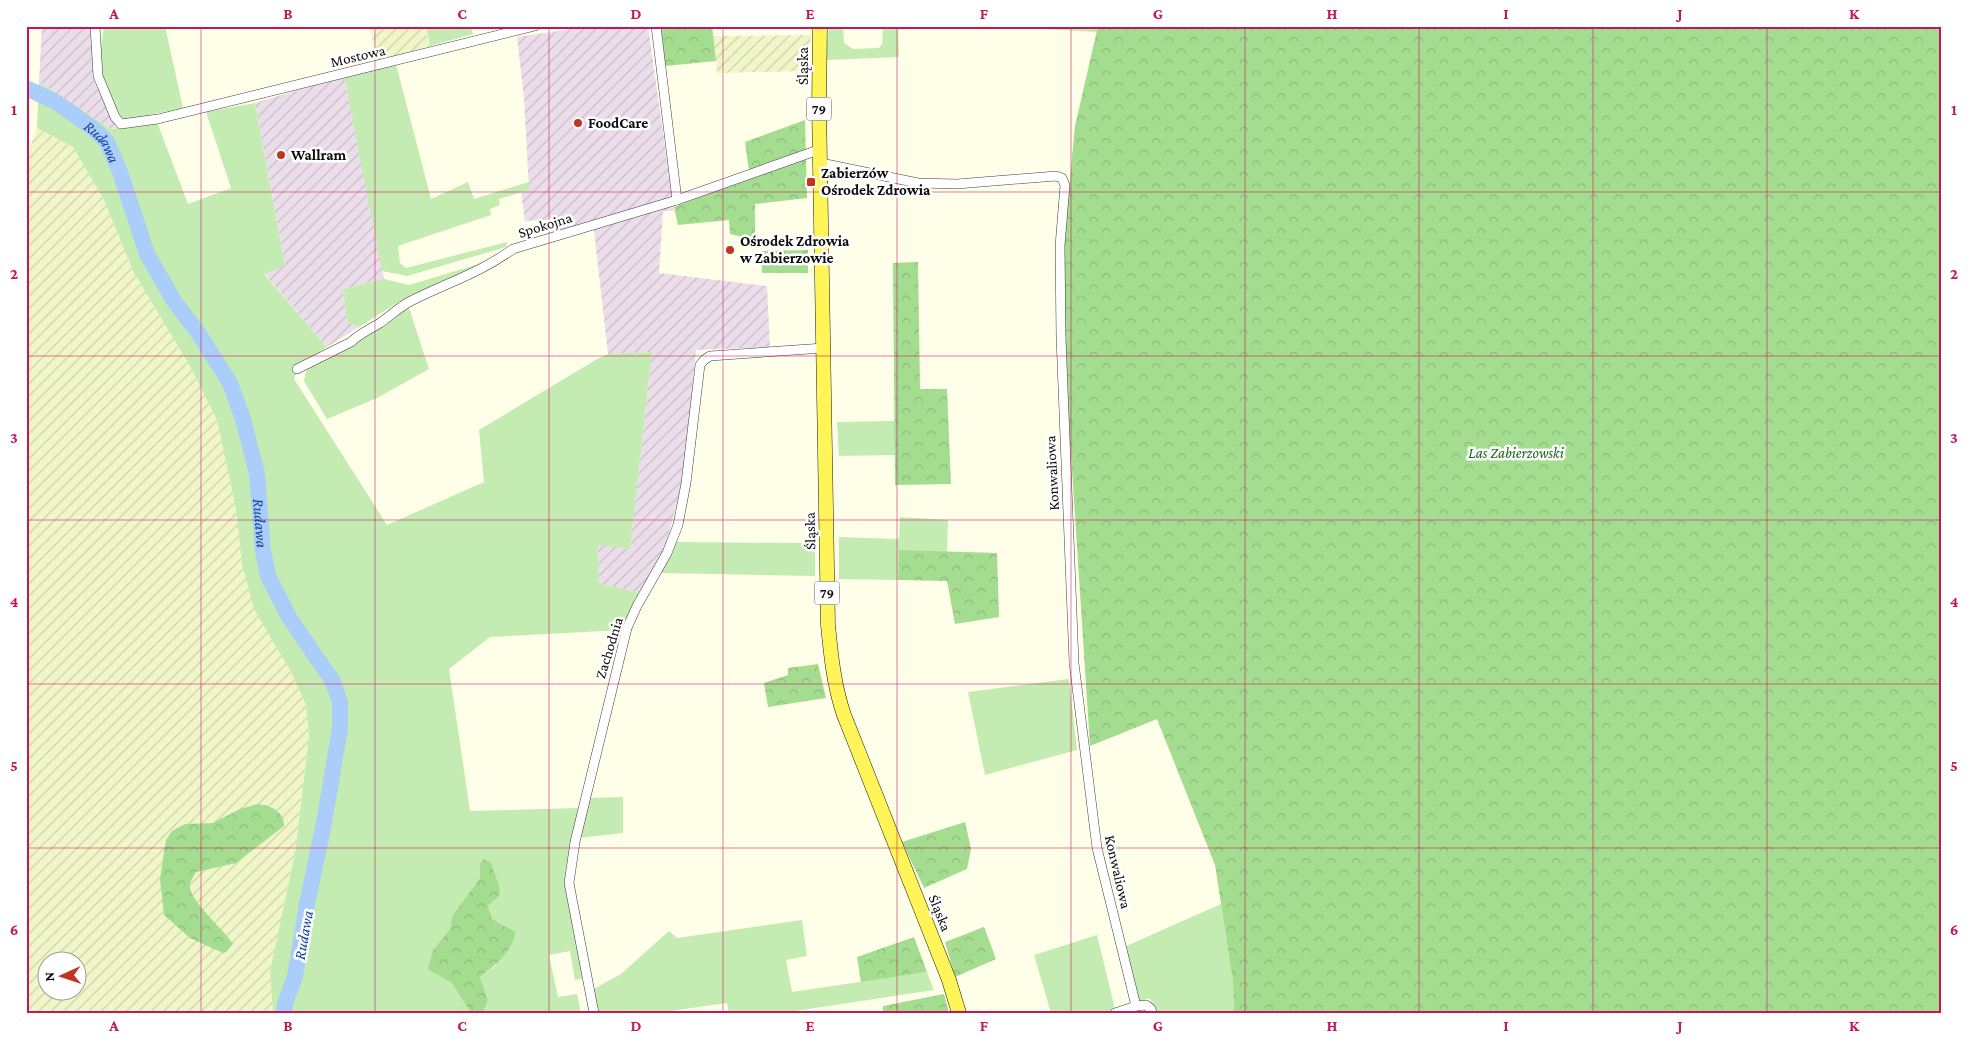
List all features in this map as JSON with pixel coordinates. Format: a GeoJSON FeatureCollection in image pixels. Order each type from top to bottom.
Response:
{"type":"FeatureCollection","features":[{"type":"Feature","properties":{"kind":"main road","name":"Śląska"},"geometry":{"type":"LineString","coordinates":[[820,26],[828,625],[831,663],[839,700],[949,980],[959,1013]]}},
{"type":"Feature","properties":{"kind":"street","name":"Mostowa"},"geometry":{"type":"LineString","coordinates":[[95,26],[98,76],[115,117],[121,124],[158,119],[535,26]]}},
{"type":"Feature","properties":{"kind":"street"},"geometry":{"type":"LineString","coordinates":[[656,26],[677,200]]}},
{"type":"Feature","properties":{"kind":"street","name":"Spokojna"},"geometry":{"type":"LineString","coordinates":[[297,369],[351,342],[357,336],[383,321],[406,304],[497,261],[512,249],[821,156]]}},
{"type":"Feature","properties":{"kind":"street","name":"Konwaliowa"},"geometry":{"type":"LineString","coordinates":[[821,156],[918,183],[957,184],[1051,176],[1062,178],[1065,186],[1060,246],[1060,318],[1074,663],[1097,848],[1136,1006]]}},
{"type":"Feature","properties":{"kind":"street","name":"Zachodnia"},"geometry":{"type":"LineString","coordinates":[[594,1013],[569,883],[575,842],[627,628],[637,606],[668,553],[678,524],[686,483],[700,365],[710,356],[824,348]]}},
{"type":"Feature","properties":{"kind":"street"},"geometry":{"type":"LineString","coordinates":[[1115,1013],[1136,1006],[1146,1006],[1151,1009],[1152,1013]]}},
{"type":"Feature","properties":{"kind":"shaded area"},"geometry":{"type":"Polygon","coordinates":[[[42,26],[98,26],[92,58],[94,82],[117,128],[111,129],[39,82],[42,26]]]}},
{"type":"Feature","properties":{"kind":"shaded area"},"geometry":{"type":"Polygon","coordinates":[[[593,26],[648,26],[674,211],[663,211],[659,273],[767,286],[770,347],[696,350],[683,479],[666,545],[639,593],[599,583],[598,544],[630,549],[652,352],[608,354],[593,222],[552,232],[549,220],[525,221],[521,193],[529,190],[524,98],[517,37],[593,26]]]}},
{"type":"Feature","properties":{"kind":"shaded area"},"geometry":{"type":"Polygon","coordinates":[[[344,76],[384,279],[343,289],[347,322],[359,327],[327,347],[264,273],[285,265],[255,103],[344,76]]]}},
{"type":"Feature","properties":{"kind":"green space"},"geometry":{"type":"Polygon","coordinates":[[[104,26],[165,26],[183,108],[121,121],[98,67],[104,26]]]}},
{"type":"Feature","properties":{"kind":"green space"},"geometry":{"type":"Polygon","coordinates":[[[370,26],[425,26],[430,46],[376,61],[370,26]]]}},
{"type":"Feature","properties":{"kind":"green space"},"geometry":{"type":"Polygon","coordinates":[[[426,26],[471,26],[473,34],[430,46],[426,26]]]}},
{"type":"Feature","properties":{"kind":"green space"},"geometry":{"type":"Polygon","coordinates":[[[661,26],[712,26],[716,61],[665,66],[661,26]]]}},
{"type":"Feature","properties":{"kind":"green space"},"geometry":{"type":"Polygon","coordinates":[[[829,26],[843,26],[844,43],[853,49],[879,48],[882,44],[883,26],[898,26],[899,57],[827,60],[829,26]]]}},
{"type":"Feature","properties":{"kind":"green space"},"geometry":{"type":"Polygon","coordinates":[[[1042,26],[1098,26],[1097,32],[1042,29],[1042,26]]]}},
{"type":"Feature","properties":{"kind":"green space","name":"Las Zabierzowski"},"geometry":{"type":"Polygon","coordinates":[[[1098,26],[1942,26],[1942,1013],[1234,1013],[1233,982],[1215,865],[1157,719],[1090,746],[1062,316],[1064,243],[1075,126],[1098,26]]]}},
{"type":"Feature","properties":{"kind":"green space"},"geometry":{"type":"Polygon","coordinates":[[[811,35],[808,71],[717,73],[713,36],[811,35]]]}},
{"type":"Feature","properties":{"kind":"green space"},"geometry":{"type":"Polygon","coordinates":[[[396,64],[431,199],[468,182],[474,199],[529,182],[529,190],[499,199],[500,205],[490,209],[491,215],[398,246],[400,263],[406,268],[507,242],[506,247],[407,276],[382,271],[344,76],[396,64]]]}},
{"type":"Feature","properties":{"kind":"green space"},"geometry":{"type":"Polygon","coordinates":[[[39,82],[111,129],[157,122],[188,204],[231,188],[206,112],[255,103],[285,266],[264,274],[327,347],[299,365],[294,379],[387,525],[484,482],[479,430],[599,358],[608,354],[652,352],[630,549],[598,545],[599,583],[639,593],[622,630],[490,637],[449,669],[470,811],[578,808],[565,885],[585,978],[575,980],[570,951],[549,955],[558,997],[577,994],[581,1013],[483,1013],[488,1000],[480,977],[496,965],[492,919],[488,906],[499,896],[480,864],[480,878],[452,916],[450,929],[433,950],[471,1013],[273,1013],[270,971],[295,853],[309,736],[306,705],[290,670],[254,609],[242,564],[236,509],[217,420],[190,366],[134,273],[104,200],[73,147],[37,128],[39,82]]]}},
{"type":"Feature","properties":{"kind":"green space"},"geometry":{"type":"Polygon","coordinates":[[[805,120],[807,198],[755,204],[755,240],[730,234],[729,220],[678,225],[674,207],[750,178],[745,142],[805,120]]]}},
{"type":"Feature","properties":{"kind":"green space"},"geometry":{"type":"Polygon","coordinates":[[[37,128],[73,147],[104,200],[134,273],[190,366],[217,420],[236,509],[242,564],[306,705],[309,736],[295,853],[270,971],[273,1013],[26,1013],[26,158],[37,128]]]}},
{"type":"Feature","properties":{"kind":"green space"},"geometry":{"type":"Polygon","coordinates":[[[808,250],[808,273],[762,273],[761,251],[808,250]]]}},
{"type":"Feature","properties":{"kind":"green space"},"geometry":{"type":"Polygon","coordinates":[[[496,259],[400,301],[359,327],[347,322],[343,289],[384,279],[409,285],[496,259]]]}},
{"type":"Feature","properties":{"kind":"green space"},"geometry":{"type":"Polygon","coordinates":[[[918,262],[920,389],[947,389],[951,484],[895,485],[893,263],[918,262]]]}},
{"type":"Feature","properties":{"kind":"green space"},"geometry":{"type":"Polygon","coordinates":[[[408,305],[429,369],[377,398],[327,419],[304,381],[306,371],[316,363],[359,342],[408,305]]]}},
{"type":"Feature","properties":{"kind":"green space"},"geometry":{"type":"Polygon","coordinates":[[[896,421],[895,455],[839,456],[837,422],[896,421]]]}},
{"type":"Feature","properties":{"kind":"green space"},"geometry":{"type":"Polygon","coordinates":[[[900,517],[948,520],[947,552],[899,550],[898,580],[839,579],[839,537],[899,539],[900,517]]]}},
{"type":"Feature","properties":{"kind":"green space"},"geometry":{"type":"Polygon","coordinates":[[[676,542],[815,543],[815,576],[661,573],[676,542]]]}},
{"type":"Feature","properties":{"kind":"green space"},"geometry":{"type":"Polygon","coordinates":[[[899,550],[997,553],[999,617],[955,624],[947,581],[898,580],[899,550]]]}},
{"type":"Feature","properties":{"kind":"green space"},"geometry":{"type":"Polygon","coordinates":[[[818,664],[826,698],[768,707],[764,683],[788,675],[788,668],[818,664]]]}},
{"type":"Feature","properties":{"kind":"green space"},"geometry":{"type":"Polygon","coordinates":[[[1069,679],[1077,750],[985,775],[968,692],[1069,679]]]}},
{"type":"Feature","properties":{"kind":"green space"},"geometry":{"type":"Polygon","coordinates":[[[623,797],[623,833],[579,838],[590,798],[623,797]]]}},
{"type":"Feature","properties":{"kind":"green space"},"geometry":{"type":"Polygon","coordinates":[[[258,804],[276,810],[284,821],[284,826],[236,863],[196,872],[190,884],[191,892],[195,899],[233,944],[223,953],[190,938],[164,915],[160,879],[166,840],[172,831],[185,824],[213,823],[240,809],[258,804]]]}},
{"type":"Feature","properties":{"kind":"green space"},"geometry":{"type":"Polygon","coordinates":[[[965,822],[971,849],[967,869],[924,888],[902,842],[965,822]]]}},
{"type":"Feature","properties":{"kind":"green space"},"geometry":{"type":"Polygon","coordinates":[[[484,859],[491,863],[500,889],[499,896],[488,906],[492,919],[515,932],[507,951],[480,977],[488,1000],[483,1013],[471,1013],[452,983],[428,969],[433,950],[450,929],[452,916],[480,878],[480,864],[484,859]]]}},
{"type":"Feature","properties":{"kind":"green space"},"geometry":{"type":"Polygon","coordinates":[[[1221,904],[1233,982],[1234,1013],[1154,1013],[1150,998],[1136,1003],[1124,947],[1221,904]]]}},
{"type":"Feature","properties":{"kind":"green space"},"geometry":{"type":"Polygon","coordinates":[[[802,920],[807,956],[786,960],[792,992],[927,972],[934,990],[782,1013],[729,1013],[727,1003],[656,1013],[598,1013],[592,990],[621,974],[669,931],[677,938],[802,920]]]}},
{"type":"Feature","properties":{"kind":"green space"},"geometry":{"type":"Polygon","coordinates":[[[984,927],[996,959],[955,977],[945,942],[984,927]]]}},
{"type":"Feature","properties":{"kind":"green space"},"geometry":{"type":"Polygon","coordinates":[[[1097,935],[1115,1009],[1104,1013],[1051,1013],[1034,955],[1097,935]]]}},
{"type":"Feature","properties":{"kind":"green space"},"geometry":{"type":"Polygon","coordinates":[[[914,937],[927,972],[861,982],[857,957],[914,937]]]}},
{"type":"Feature","properties":{"kind":"green space"},"geometry":{"type":"Polygon","coordinates":[[[944,994],[949,1013],[883,1013],[883,1006],[944,994]]]}},
{"type":"Feature","properties":{"kind":"waterway","name":"Rudawa"},"geometry":{"type":"LineString","coordinates":[[26,88],[56,102],[94,129],[107,142],[120,172],[147,254],[174,301],[199,334],[230,383],[243,419],[257,474],[263,551],[268,576],[290,619],[332,680],[340,702],[340,728],[324,823],[307,904],[295,976],[285,1004],[284,1013]]}},
{"type":"Feature","properties":{"kind":"place","name":"FoodCare"},"geometry":{"type":"Point","coordinates":[578,123]}},
{"type":"Feature","properties":{"kind":"place","name":"Wallram"},"geometry":{"type":"Point","coordinates":[281,155]}},
{"type":"Feature","properties":{"kind":"place","name":"Zabierzów Ośrodek Zdrowia"},"geometry":{"type":"Point","coordinates":[811,182]}},
{"type":"Feature","properties":{"kind":"place","name":"Ośrodek Zdrowia w Zabierzowie"},"geometry":{"type":"Point","coordinates":[730,250]}}]}
